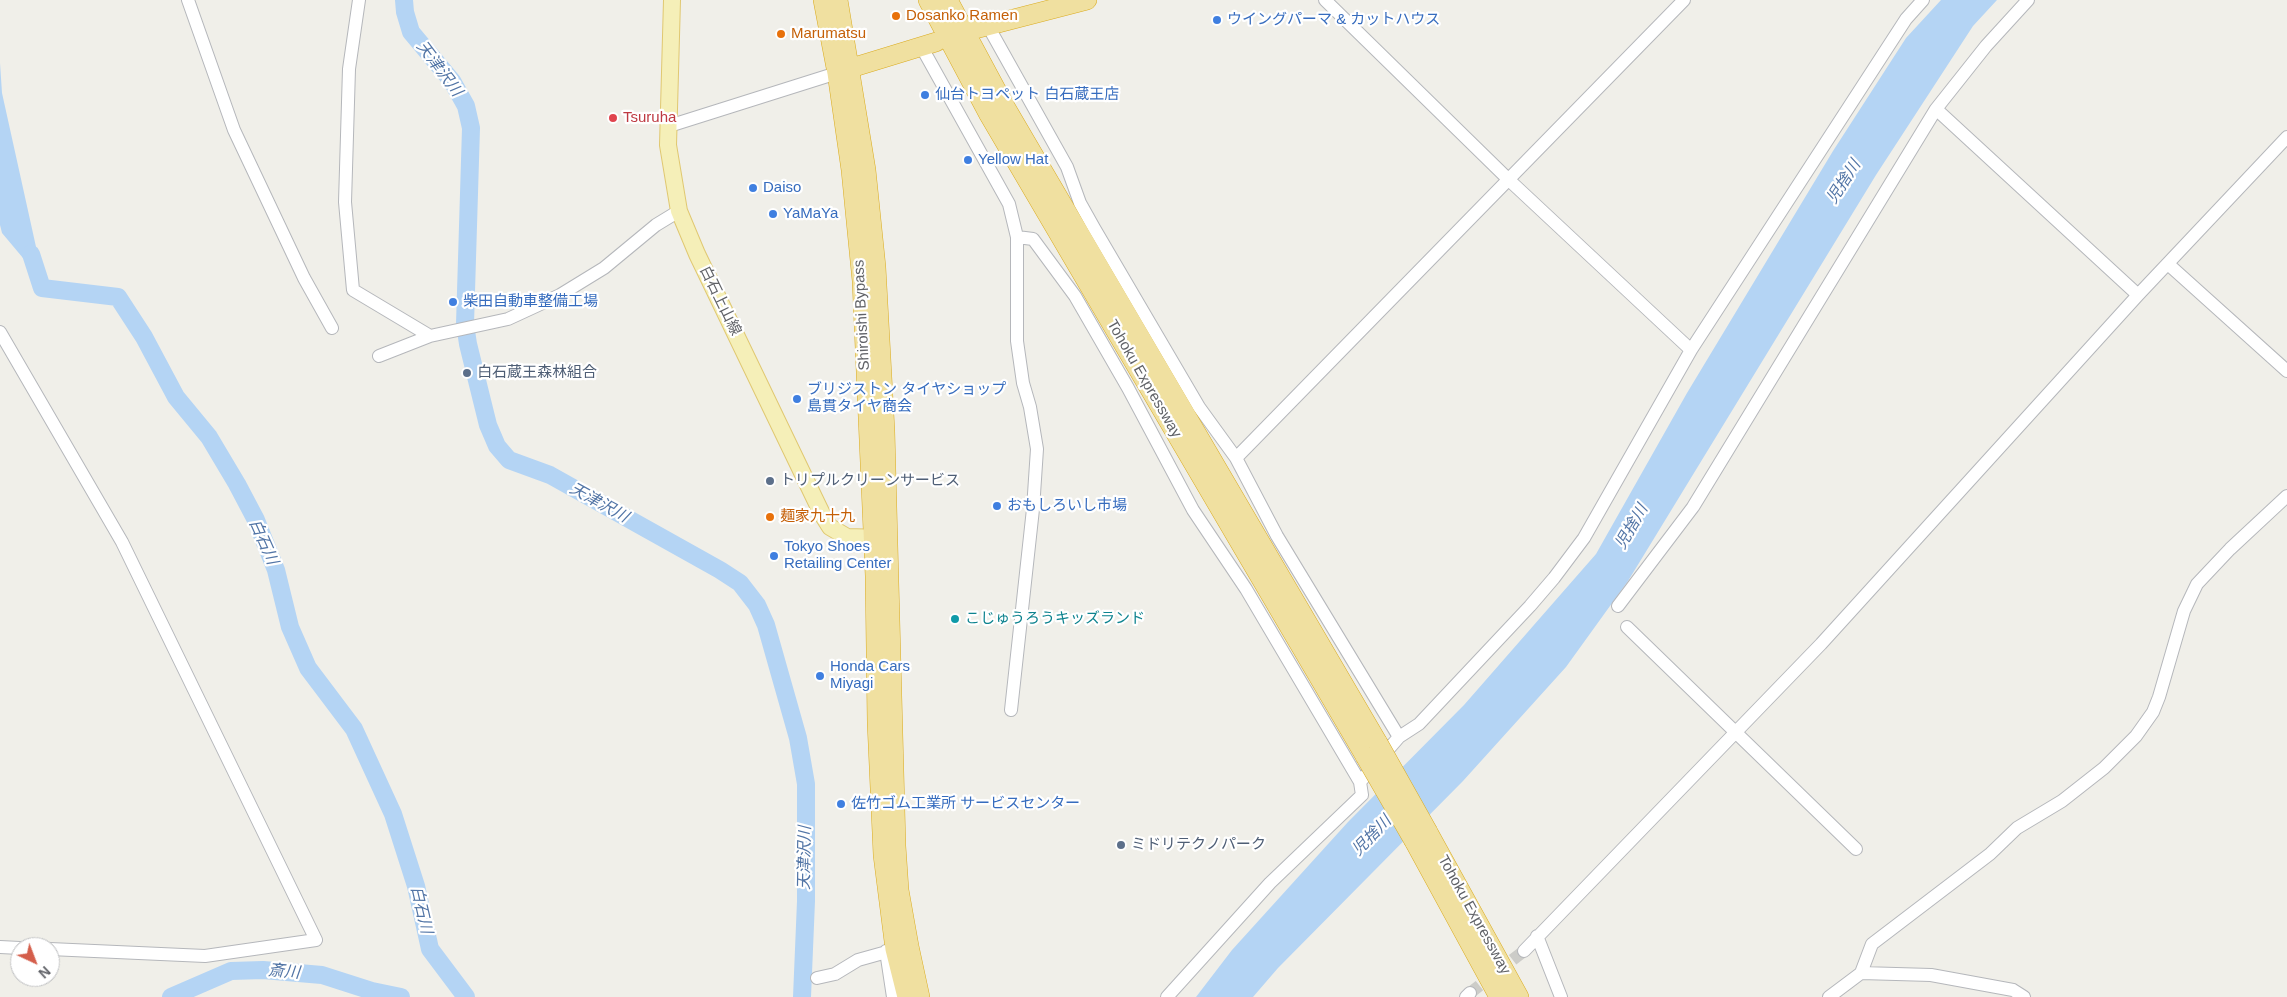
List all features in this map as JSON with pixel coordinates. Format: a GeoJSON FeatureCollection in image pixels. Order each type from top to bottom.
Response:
{"type":"FeatureCollection","features":[{"type":"Feature","properties":{"kind":"highway","name":"Shiroishi Bypass"},"geometry":{"type":"LineString","coordinates":[[823,0],[843,71]]}},
{"type":"Feature","properties":{"kind":"highway","name":"Shiroishi Bypass"},"geometry":{"type":"LineString","coordinates":[[838,0],[851,170],[862,281],[880,538],[885,721],[884,855],[897,949]]}},
{"type":"Feature","properties":{"kind":"highway","name":"Tohoku Expressway"},"geometry":{"type":"LineString","coordinates":[[928,0],[990,115],[1371,750]]}},
{"type":"Feature","properties":{"kind":"highway","name":"Tohoku Expressway"},"geometry":{"type":"LineString","coordinates":[[948,0],[1006,108],[1371,750]]}},
{"type":"Feature","properties":{"kind":"highway"},"geometry":{"type":"LineString","coordinates":[[982,28],[1087,0]]}},
{"type":"Feature","properties":{"kind":"highway"},"geometry":{"type":"LineString","coordinates":[[843,71],[929,44]]}},
{"type":"Feature","properties":{"kind":"highway"},"geometry":{"type":"LineString","coordinates":[[1371,750],[1421,836]]}},
{"type":"Feature","properties":{"kind":"highway","name":"Tohoku Expressway"},"geometry":{"type":"LineString","coordinates":[[1421,836],[1499,997]]}},
{"type":"Feature","properties":{"kind":"highway","name":"Tohoku Expressway"},"geometry":{"type":"LineString","coordinates":[[1421,836],[1519,997]]}},
{"type":"Feature","properties":{"kind":"highway"},"geometry":{"type":"LineString","coordinates":[[897,949],[907,997]]}},
{"type":"Feature","properties":{"kind":"highway"},"geometry":{"type":"LineString","coordinates":[[897,949],[920,997]]}},
{"type":"Feature","properties":{"kind":"main road","name":"白石上山線"},"geometry":{"type":"LineString","coordinates":[[672,0],[670,166],[679,211],[697,254],[823,516],[830,527],[842,534],[880,538]]}},
{"type":"Feature","properties":{"kind":"street"},"geometry":{"type":"LineString","coordinates":[[188,0],[234,130],[304,278],[332,328]]}},
{"type":"Feature","properties":{"kind":"street"},"geometry":{"type":"LineString","coordinates":[[359,0],[349,69],[345,202],[353,290],[430,336]]}},
{"type":"Feature","properties":{"kind":"street"},"geometry":{"type":"LineString","coordinates":[[1325,0],[1509,180],[1691,350]]}},
{"type":"Feature","properties":{"kind":"street"},"geometry":{"type":"LineString","coordinates":[[1236,458],[1684,0]]}},
{"type":"Feature","properties":{"kind":"street"},"geometry":{"type":"LineString","coordinates":[[1360,782],[1400,737],[1419,724],[1554,578],[1584,538],[1691,350],[1906,19],[1923,0]]}},
{"type":"Feature","properties":{"kind":"street"},"geometry":{"type":"LineString","coordinates":[[1618,606],[1693,506],[1936,109],[1986,46],[2028,0]]}},
{"type":"Feature","properties":{"kind":"street"},"geometry":{"type":"LineString","coordinates":[[982,28],[1067,167],[1080,202],[1094,228],[1199,407],[1236,458],[1278,536],[1400,737]]}},
{"type":"Feature","properties":{"kind":"street"},"geometry":{"type":"LineString","coordinates":[[929,44],[1009,204],[1017,237],[1017,341],[1023,383],[1030,407],[1037,449],[1033,509],[1011,710]]}},
{"type":"Feature","properties":{"kind":"street"},"geometry":{"type":"LineString","coordinates":[[669,126],[843,71]]}},
{"type":"Feature","properties":{"kind":"street"},"geometry":{"type":"LineString","coordinates":[[1936,109],[2138,295]]}},
{"type":"Feature","properties":{"kind":"street"},"geometry":{"type":"LineString","coordinates":[[1524,951],[1821,644],[2138,295],[2287,137]]}},
{"type":"Feature","properties":{"kind":"street"},"geometry":{"type":"LineString","coordinates":[[379,356],[430,336],[508,319],[560,296],[604,268],[656,225],[679,211]]}},
{"type":"Feature","properties":{"kind":"street"},"geometry":{"type":"LineString","coordinates":[[1017,237],[1033,239],[1075,296],[1128,388],[1193,510],[1246,589],[1360,782],[1362,795],[1270,883],[1167,997]]}},
{"type":"Feature","properties":{"kind":"street"},"geometry":{"type":"LineString","coordinates":[[2168,264],[2287,371]]}},
{"type":"Feature","properties":{"kind":"street"},"geometry":{"type":"LineString","coordinates":[[0,332],[122,542],[316,940],[205,956],[60,949]]}},
{"type":"Feature","properties":{"kind":"street"},"geometry":{"type":"LineString","coordinates":[[1829,997],[1860,973],[1872,944],[1990,854],[2018,828],[2062,802],[2104,768],[2136,736],[2154,712],[2184,611],[2197,584],[2230,549],[2287,496]]}},
{"type":"Feature","properties":{"kind":"street"},"geometry":{"type":"LineString","coordinates":[[1627,627],[1856,849]]}},
{"type":"Feature","properties":{"kind":"street"},"geometry":{"type":"LineString","coordinates":[[1537,936],[1561,997]]}},
{"type":"Feature","properties":{"kind":"street"},"geometry":{"type":"LineString","coordinates":[[817,978],[836,974],[858,960],[897,949],[893,997]]}},
{"type":"Feature","properties":{"kind":"street"},"geometry":{"type":"LineString","coordinates":[[1860,973],[1931,975],[2013,990],[2024,997]]}},
{"type":"Feature","properties":{"kind":"water","name":"児捨川"},"geometry":{"type":"Polygon","coordinates":[[[1941,0],[1997,0],[1973,26],[1876,175],[1628,581],[1566,667],[1463,781],[1278,968],[1253,997],[1196,997],[1232,950],[1348,822],[1464,705],[1596,554],[1687,393],[1833,151],[1906,38],[1941,0]]]}},
{"type":"Feature","properties":{"kind":"water"},"geometry":{"type":"Polygon","coordinates":[[[0,63],[2,93],[44,283],[2,233],[0,225],[0,63]]]}},
{"type":"Feature","properties":{"kind":"waterway","name":"天津沢川"},"geometry":{"type":"LineString","coordinates":[[404,0],[405,12],[411,32],[452,81],[466,106],[471,128],[465,324],[468,344],[488,425],[497,446],[509,460],[550,475],[740,583],[757,605],[766,625],[798,738],[806,784],[806,901],[802,997]]}},
{"type":"Feature","properties":{"kind":"waterway","name":"白石川"},"geometry":{"type":"LineString","coordinates":[[31,254],[42,288],[118,297],[144,337],[176,397],[209,437],[237,484],[256,520],[276,570],[290,627],[308,668],[354,729],[393,814],[416,886],[430,949],[466,997]]}},
{"type":"Feature","properties":{"kind":"waterway","name":"斎川"},"geometry":{"type":"LineString","coordinates":[[171,997],[231,971],[263,970],[322,975],[372,991],[401,997]]}},
{"type":"Feature","properties":{"kind":"tunnel"},"geometry":{"type":"LineString","coordinates":[[1470,993],[1524,951]]}},
{"type":"Feature","properties":{"kind":"place","name":"Dosanko Ramen"},"geometry":{"type":"Point","coordinates":[896,16]}},
{"type":"Feature","properties":{"kind":"place","name":"ウイングパーマ & カットハウス"},"geometry":{"type":"Point","coordinates":[1217,20]}},
{"type":"Feature","properties":{"kind":"place","name":"Marumatsu"},"geometry":{"type":"Point","coordinates":[781,34]}},
{"type":"Feature","properties":{"kind":"place","name":"仙台トヨペット 白石蔵王店"},"geometry":{"type":"Point","coordinates":[925,95]}},
{"type":"Feature","properties":{"kind":"place","name":"Tsuruha"},"geometry":{"type":"Point","coordinates":[613,118]}},
{"type":"Feature","properties":{"kind":"place","name":"Yellow Hat"},"geometry":{"type":"Point","coordinates":[968,160]}},
{"type":"Feature","properties":{"kind":"place","name":"Daiso"},"geometry":{"type":"Point","coordinates":[753,188]}},
{"type":"Feature","properties":{"kind":"place","name":"YaMaYa"},"geometry":{"type":"Point","coordinates":[773,214]}},
{"type":"Feature","properties":{"kind":"place","name":"柴田自動車整備工場"},"geometry":{"type":"Point","coordinates":[453,302]}},
{"type":"Feature","properties":{"kind":"place","name":"白石蔵王森林組合"},"geometry":{"type":"Point","coordinates":[467,373]}},
{"type":"Feature","properties":{"kind":"place","name":"ブリジストン タイヤショップ 島貫タイヤ商会"},"geometry":{"type":"Point","coordinates":[797,399]}},
{"type":"Feature","properties":{"kind":"place","name":"トリプルクリーンサービス"},"geometry":{"type":"Point","coordinates":[770,481]}},
{"type":"Feature","properties":{"kind":"place","name":"おもしろいし市場"},"geometry":{"type":"Point","coordinates":[997,506]}},
{"type":"Feature","properties":{"kind":"place","name":"麺家九十九"},"geometry":{"type":"Point","coordinates":[770,517]}},
{"type":"Feature","properties":{"kind":"place","name":"Tokyo Shoes Retailing Center"},"geometry":{"type":"Point","coordinates":[774,556]}},
{"type":"Feature","properties":{"kind":"place","name":"こじゅうろうキッズランド"},"geometry":{"type":"Point","coordinates":[955,619]}},
{"type":"Feature","properties":{"kind":"place","name":"Honda Cars Miyagi"},"geometry":{"type":"Point","coordinates":[820,676]}},
{"type":"Feature","properties":{"kind":"place","name":"佐竹ゴム工業所 サービスセンター"},"geometry":{"type":"Point","coordinates":[841,804]}},
{"type":"Feature","properties":{"kind":"place","name":"ミドリテクノパーク"},"geometry":{"type":"Point","coordinates":[1121,845]}}]}
